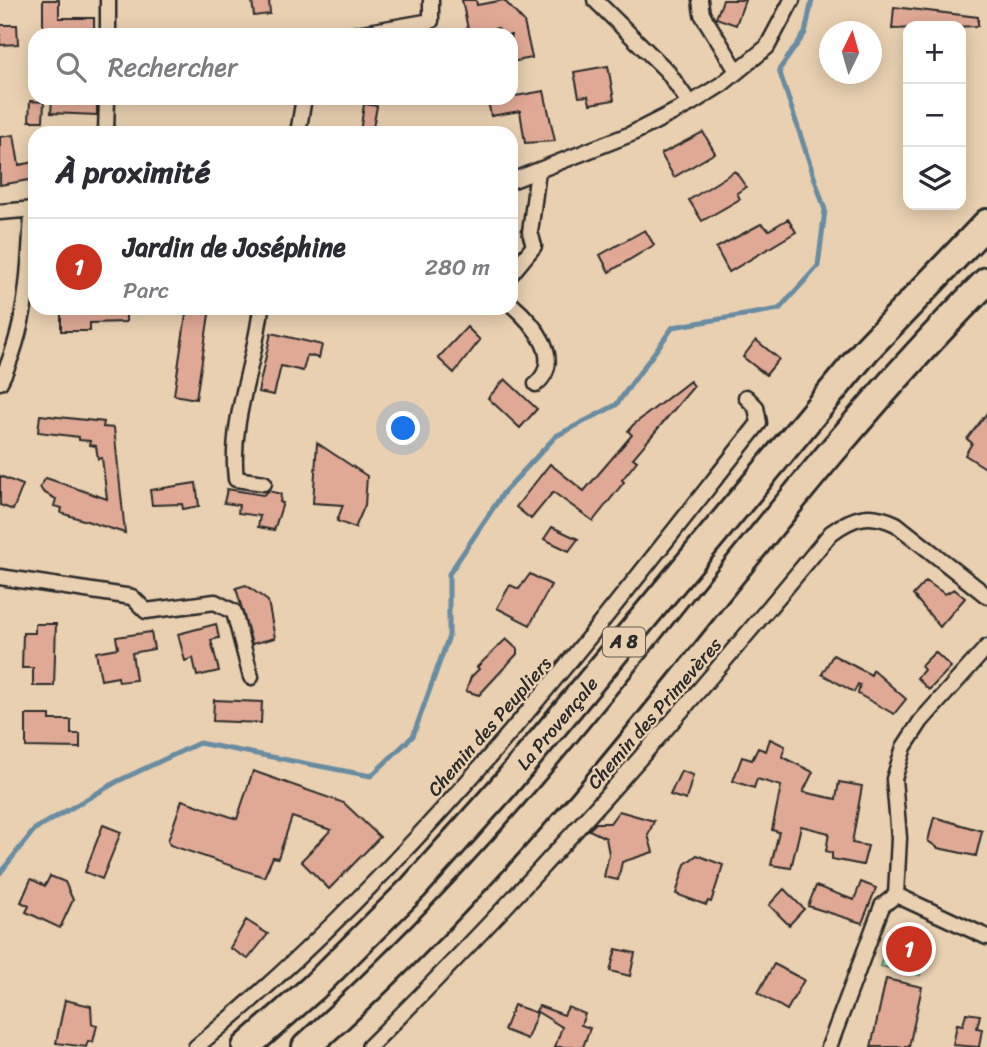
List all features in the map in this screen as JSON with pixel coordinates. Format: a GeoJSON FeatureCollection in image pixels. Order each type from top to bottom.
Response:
{"type":"FeatureCollection","features":[{"type":"Feature","properties":{"kind":"highway","name":"La Provençale"},"geometry":{"type":"LineString","coordinates":[[246,1047],[313,988],[413,888],[513,776],[867,349],[987,223]]}},
{"type":"Feature","properties":{"kind":"highway","name":"La Provençale"},"geometry":{"type":"LineString","coordinates":[[306,1047],[443,916],[533,816],[825,460],[903,370],[987,281]]}},
{"type":"Feature","properties":{"kind":"street"},"geometry":{"type":"LineString","coordinates":[[108,0],[108,28]]}},
{"type":"Feature","properties":{"kind":"street"},"geometry":{"type":"LineString","coordinates":[[391,28],[431,21],[431,0]]}},
{"type":"Feature","properties":{"kind":"street"},"geometry":{"type":"LineString","coordinates":[[595,0],[667,71],[690,104]]}},
{"type":"Feature","properties":{"kind":"street"},"geometry":{"type":"LineString","coordinates":[[700,0],[702,14],[737,71]]}},
{"type":"Feature","properties":{"kind":"street"},"geometry":{"type":"LineString","coordinates":[[518,178],[631,134],[690,104],[767,47],[792,0]]}},
{"type":"Feature","properties":{"kind":"street"},"geometry":{"type":"LineString","coordinates":[[106,126],[107,105]]}},
{"type":"Feature","properties":{"kind":"street"},"geometry":{"type":"LineString","coordinates":[[299,126],[303,105]]}},
{"type":"Feature","properties":{"kind":"street"},"geometry":{"type":"LineString","coordinates":[[518,265],[534,246],[530,232],[538,171]]}},
{"type":"Feature","properties":{"kind":"street"},"geometry":{"type":"LineString","coordinates":[[0,212],[28,210]]}},
{"type":"Feature","properties":{"kind":"street"},"geometry":{"type":"LineString","coordinates":[[0,382],[10,363],[24,316],[28,273]]}},
{"type":"Feature","properties":{"kind":"street"},"geometry":{"type":"LineString","coordinates":[[518,310],[531,322],[550,362],[546,375],[536,384]]}},
{"type":"Feature","properties":{"kind":"street"},"geometry":{"type":"LineString","coordinates":[[260,315],[240,414],[234,470],[236,479],[264,483]]}},
{"type":"Feature","properties":{"kind":"street","name":"Chemin des Peupliers"},"geometry":{"type":"LineString","coordinates":[[196,1047],[247,1005],[345,914],[534,707],[759,423],[756,407],[746,397]]}},
{"type":"Feature","properties":{"kind":"street","name":"Chemin des Primevères"},"geometry":{"type":"LineString","coordinates":[[369,1047],[531,881],[699,694],[831,533],[853,517],[879,516],[896,524],[987,596]]}},
{"type":"Feature","properties":{"kind":"street"},"geometry":{"type":"LineString","coordinates":[[0,577],[132,597],[146,611],[215,602],[234,612],[251,677]]}},
{"type":"Feature","properties":{"kind":"street"},"geometry":{"type":"LineString","coordinates":[[829,1047],[882,906],[896,895],[898,838],[894,779],[904,747],[922,721],[987,646]]}},
{"type":"Feature","properties":{"kind":"street"},"geometry":{"type":"LineString","coordinates":[[896,895],[987,937]]}},
{"type":"Feature","properties":{"kind":"green space"},"geometry":{"type":"Polygon","coordinates":[[[910,926],[926,927],[933,943],[931,965],[921,963],[920,975],[880,966],[891,931],[910,926]]]}},
{"type":"Feature","properties":{"kind":"building"},"geometry":{"type":"Polygon","coordinates":[[[43,0],[59,0],[59,18],[94,18],[94,28],[43,28],[43,0]]]}},
{"type":"Feature","properties":{"kind":"building"},"geometry":{"type":"Polygon","coordinates":[[[269,0],[270,14],[254,16],[252,1],[269,0]]]}},
{"type":"Feature","properties":{"kind":"building"},"geometry":{"type":"Polygon","coordinates":[[[462,0],[476,0],[477,5],[504,0],[524,22],[532,58],[518,61],[518,28],[468,28],[462,0]]]}},
{"type":"Feature","properties":{"kind":"building"},"geometry":{"type":"Polygon","coordinates":[[[723,0],[745,0],[736,25],[716,18],[723,0]]]}},
{"type":"Feature","properties":{"kind":"building"},"geometry":{"type":"Polygon","coordinates":[[[894,7],[978,17],[978,26],[966,26],[966,21],[903,21],[903,29],[892,29],[894,7]]]}},
{"type":"Feature","properties":{"kind":"building"},"geometry":{"type":"Polygon","coordinates":[[[0,25],[17,25],[18,44],[0,45],[0,25]]]}},
{"type":"Feature","properties":{"kind":"building"},"geometry":{"type":"Polygon","coordinates":[[[608,66],[614,100],[590,104],[588,96],[579,97],[574,72],[608,66]]]}},
{"type":"Feature","properties":{"kind":"building"},"geometry":{"type":"Polygon","coordinates":[[[544,91],[555,141],[525,143],[520,111],[491,116],[489,105],[518,105],[518,96],[544,91]]]}},
{"type":"Feature","properties":{"kind":"building"},"geometry":{"type":"Polygon","coordinates":[[[30,105],[44,105],[43,121],[29,121],[30,105]]]}},
{"type":"Feature","properties":{"kind":"building"},"geometry":{"type":"Polygon","coordinates":[[[52,105],[97,105],[97,115],[51,113],[52,105]]]}},
{"type":"Feature","properties":{"kind":"building"},"geometry":{"type":"Polygon","coordinates":[[[364,105],[377,106],[373,126],[361,126],[364,105]]]}},
{"type":"Feature","properties":{"kind":"building"},"geometry":{"type":"Polygon","coordinates":[[[703,132],[715,153],[674,177],[661,154],[703,132]]]}},
{"type":"Feature","properties":{"kind":"building"},"geometry":{"type":"Polygon","coordinates":[[[14,135],[19,165],[28,163],[28,180],[0,185],[0,137],[14,135]]]}},
{"type":"Feature","properties":{"kind":"building"},"geometry":{"type":"Polygon","coordinates":[[[735,171],[746,187],[737,193],[740,199],[702,221],[689,200],[735,171]]]}},
{"type":"Feature","properties":{"kind":"building"},"geometry":{"type":"Polygon","coordinates":[[[788,219],[796,232],[729,272],[716,248],[761,224],[769,230],[788,219]]]}},
{"type":"Feature","properties":{"kind":"building"},"geometry":{"type":"Polygon","coordinates":[[[645,230],[654,245],[609,272],[600,255],[645,230]]]}},
{"type":"Feature","properties":{"kind":"building"},"geometry":{"type":"Polygon","coordinates":[[[61,315],[126,315],[126,322],[90,323],[90,331],[61,331],[61,315]]]}},
{"type":"Feature","properties":{"kind":"building"},"geometry":{"type":"Polygon","coordinates":[[[186,315],[209,315],[196,399],[174,395],[186,315]]]}},
{"type":"Feature","properties":{"kind":"building"},"geometry":{"type":"Polygon","coordinates":[[[467,327],[480,340],[454,373],[438,358],[467,327]]]}},
{"type":"Feature","properties":{"kind":"building"},"geometry":{"type":"Polygon","coordinates":[[[271,333],[322,345],[319,358],[307,355],[303,371],[281,366],[274,395],[258,392],[271,333]]]}},
{"type":"Feature","properties":{"kind":"building"},"geometry":{"type":"Polygon","coordinates":[[[756,340],[779,359],[766,375],[743,357],[756,340]]]}},
{"type":"Feature","properties":{"kind":"building"},"geometry":{"type":"Polygon","coordinates":[[[505,379],[537,409],[520,428],[488,398],[505,379]]]}},
{"type":"Feature","properties":{"kind":"building"},"geometry":{"type":"Polygon","coordinates":[[[690,381],[694,386],[633,458],[637,461],[622,480],[624,482],[593,521],[553,492],[531,519],[516,507],[550,464],[584,491],[632,435],[628,431],[633,425],[690,381]]]}},
{"type":"Feature","properties":{"kind":"building"},"geometry":{"type":"Polygon","coordinates":[[[987,413],[987,469],[965,455],[972,443],[967,439],[987,413]]]}},
{"type":"Feature","properties":{"kind":"building"},"geometry":{"type":"Polygon","coordinates":[[[40,415],[104,422],[103,427],[114,428],[125,533],[61,513],[62,508],[54,506],[56,499],[43,492],[40,487],[46,478],[107,499],[102,458],[98,459],[96,446],[89,445],[90,441],[79,440],[79,437],[38,432],[40,415]]]}},
{"type":"Feature","properties":{"kind":"building"},"geometry":{"type":"Polygon","coordinates":[[[317,443],[367,476],[365,505],[355,528],[337,521],[343,505],[313,503],[317,443]]]}},
{"type":"Feature","properties":{"kind":"building"},"geometry":{"type":"Polygon","coordinates":[[[0,476],[23,485],[13,510],[0,505],[0,476]]]}},
{"type":"Feature","properties":{"kind":"building"},"geometry":{"type":"Polygon","coordinates":[[[196,483],[199,506],[183,509],[182,504],[152,505],[150,490],[196,483]]]}},
{"type":"Feature","properties":{"kind":"building"},"geometry":{"type":"Polygon","coordinates":[[[227,489],[263,495],[269,491],[281,494],[280,502],[283,503],[274,530],[258,527],[260,516],[238,513],[239,505],[224,503],[227,489]]]}},
{"type":"Feature","properties":{"kind":"building"},"geometry":{"type":"Polygon","coordinates":[[[552,527],[578,539],[569,551],[544,539],[552,527]]]}},
{"type":"Feature","properties":{"kind":"building"},"geometry":{"type":"Polygon","coordinates":[[[530,574],[551,585],[530,625],[497,608],[510,585],[519,589],[530,574]]]}},
{"type":"Feature","properties":{"kind":"building"},"geometry":{"type":"Polygon","coordinates":[[[926,581],[945,594],[954,589],[965,598],[940,627],[913,595],[926,581]]]}},
{"type":"Feature","properties":{"kind":"building"},"geometry":{"type":"Polygon","coordinates":[[[246,585],[268,601],[275,638],[252,644],[236,588],[246,585]]]}},
{"type":"Feature","properties":{"kind":"building"},"geometry":{"type":"Polygon","coordinates":[[[35,624],[56,624],[54,686],[33,686],[33,668],[22,668],[23,633],[35,633],[35,624]]]}},
{"type":"Feature","properties":{"kind":"building"},"geometry":{"type":"Polygon","coordinates":[[[216,624],[219,638],[211,640],[219,671],[197,676],[193,658],[185,661],[178,634],[216,624]]]}},
{"type":"Feature","properties":{"kind":"building"},"geometry":{"type":"Polygon","coordinates":[[[151,632],[154,649],[132,653],[136,680],[119,682],[118,677],[101,680],[96,652],[118,648],[116,637],[151,632]]]}},
{"type":"Feature","properties":{"kind":"building"},"geometry":{"type":"Polygon","coordinates":[[[506,639],[517,649],[517,654],[479,695],[466,691],[471,677],[479,669],[477,667],[506,639]]]}},
{"type":"Feature","properties":{"kind":"building"},"geometry":{"type":"Polygon","coordinates":[[[935,652],[951,667],[929,690],[917,678],[924,670],[921,666],[935,652]]]}},
{"type":"Feature","properties":{"kind":"building"},"geometry":{"type":"Polygon","coordinates":[[[833,655],[871,675],[873,670],[906,699],[894,714],[858,694],[860,685],[858,684],[854,692],[822,674],[833,655]]]}},
{"type":"Feature","properties":{"kind":"building"},"geometry":{"type":"Polygon","coordinates":[[[214,700],[262,702],[261,723],[213,721],[214,700]]]}},
{"type":"Feature","properties":{"kind":"building"},"geometry":{"type":"Polygon","coordinates":[[[26,715],[50,715],[50,720],[71,720],[71,734],[80,734],[80,748],[26,747],[26,715]]]}},
{"type":"Feature","properties":{"kind":"building"},"geometry":{"type":"Polygon","coordinates":[[[770,739],[785,746],[782,757],[813,772],[803,792],[836,799],[839,782],[862,786],[852,843],[868,846],[863,865],[832,859],[832,853],[826,851],[829,833],[801,826],[791,868],[771,865],[779,832],[772,830],[781,786],[757,779],[754,788],[733,781],[742,757],[752,760],[758,748],[766,751],[770,739]]]}},
{"type":"Feature","properties":{"kind":"building"},"geometry":{"type":"Polygon","coordinates":[[[253,771],[344,803],[380,837],[329,889],[301,861],[331,830],[292,817],[278,858],[273,857],[264,877],[170,845],[168,841],[182,800],[237,819],[253,771]]]}},
{"type":"Feature","properties":{"kind":"building"},"geometry":{"type":"Polygon","coordinates":[[[681,771],[693,775],[686,800],[670,795],[681,771]]]}},
{"type":"Feature","properties":{"kind":"building"},"geometry":{"type":"Polygon","coordinates":[[[619,811],[654,821],[648,835],[653,852],[622,862],[618,880],[604,877],[609,854],[606,838],[589,830],[596,823],[610,823],[619,811]]]}},
{"type":"Feature","properties":{"kind":"building"},"geometry":{"type":"Polygon","coordinates":[[[934,817],[982,831],[976,856],[938,848],[928,841],[934,817]]]}},
{"type":"Feature","properties":{"kind":"building"},"geometry":{"type":"Polygon","coordinates":[[[103,825],[121,832],[102,879],[85,872],[103,825]]]}},
{"type":"Feature","properties":{"kind":"building"},"geometry":{"type":"Polygon","coordinates":[[[697,855],[723,865],[711,902],[708,901],[706,905],[676,894],[685,864],[697,855]]]}},
{"type":"Feature","properties":{"kind":"building"},"geometry":{"type":"Polygon","coordinates":[[[50,876],[65,882],[73,900],[60,928],[26,912],[29,906],[21,902],[31,879],[45,886],[50,876]]]}},
{"type":"Feature","properties":{"kind":"building"},"geometry":{"type":"Polygon","coordinates":[[[861,882],[876,888],[862,923],[808,906],[816,886],[854,900],[861,882]]]}},
{"type":"Feature","properties":{"kind":"building"},"geometry":{"type":"Polygon","coordinates":[[[784,889],[804,909],[789,925],[769,905],[784,889]]]}},
{"type":"Feature","properties":{"kind":"building"},"geometry":{"type":"Polygon","coordinates":[[[246,920],[268,934],[248,959],[230,948],[246,920]]]}},
{"type":"Feature","properties":{"kind":"building"},"geometry":{"type":"Polygon","coordinates":[[[616,949],[635,953],[630,976],[610,971],[616,949]]]}},
{"type":"Feature","properties":{"kind":"building"},"geometry":{"type":"Polygon","coordinates":[[[774,964],[804,980],[787,1010],[758,993],[774,964]]]}},
{"type":"Feature","properties":{"kind":"building"},"geometry":{"type":"Polygon","coordinates":[[[886,979],[922,987],[909,1047],[871,1047],[886,979]]]}},
{"type":"Feature","properties":{"kind":"building"},"geometry":{"type":"Polygon","coordinates":[[[65,1000],[91,1006],[92,1024],[97,1025],[93,1042],[88,1041],[86,1047],[56,1043],[65,1000]]]}},
{"type":"Feature","properties":{"kind":"building"},"geometry":{"type":"Polygon","coordinates":[[[514,1005],[537,1013],[527,1039],[504,1030],[514,1005]]]}},
{"type":"Feature","properties":{"kind":"building"},"geometry":{"type":"Polygon","coordinates":[[[539,1006],[564,1015],[568,1007],[585,1014],[581,1025],[590,1028],[583,1047],[555,1047],[562,1027],[536,1011],[539,1006]]]}},
{"type":"Feature","properties":{"kind":"building"},"geometry":{"type":"Polygon","coordinates":[[[966,1013],[980,1015],[977,1028],[982,1029],[979,1047],[953,1045],[957,1024],[963,1025],[966,1013]]]}},
{"type":"Feature","properties":{"kind":"waterway"},"geometry":{"type":"LineString","coordinates":[[0,873],[35,829],[118,781],[199,743],[371,776],[413,736],[449,636],[449,574],[504,492],[556,436],[616,405],[673,327],[779,309],[818,266],[825,210],[779,70],[805,33],[812,0]]}},
{"type":"Feature","properties":{"kind":"place","name":"Jardin de Joséphine"},"geometry":{"type":"Point","coordinates":[909,949]}}]}
